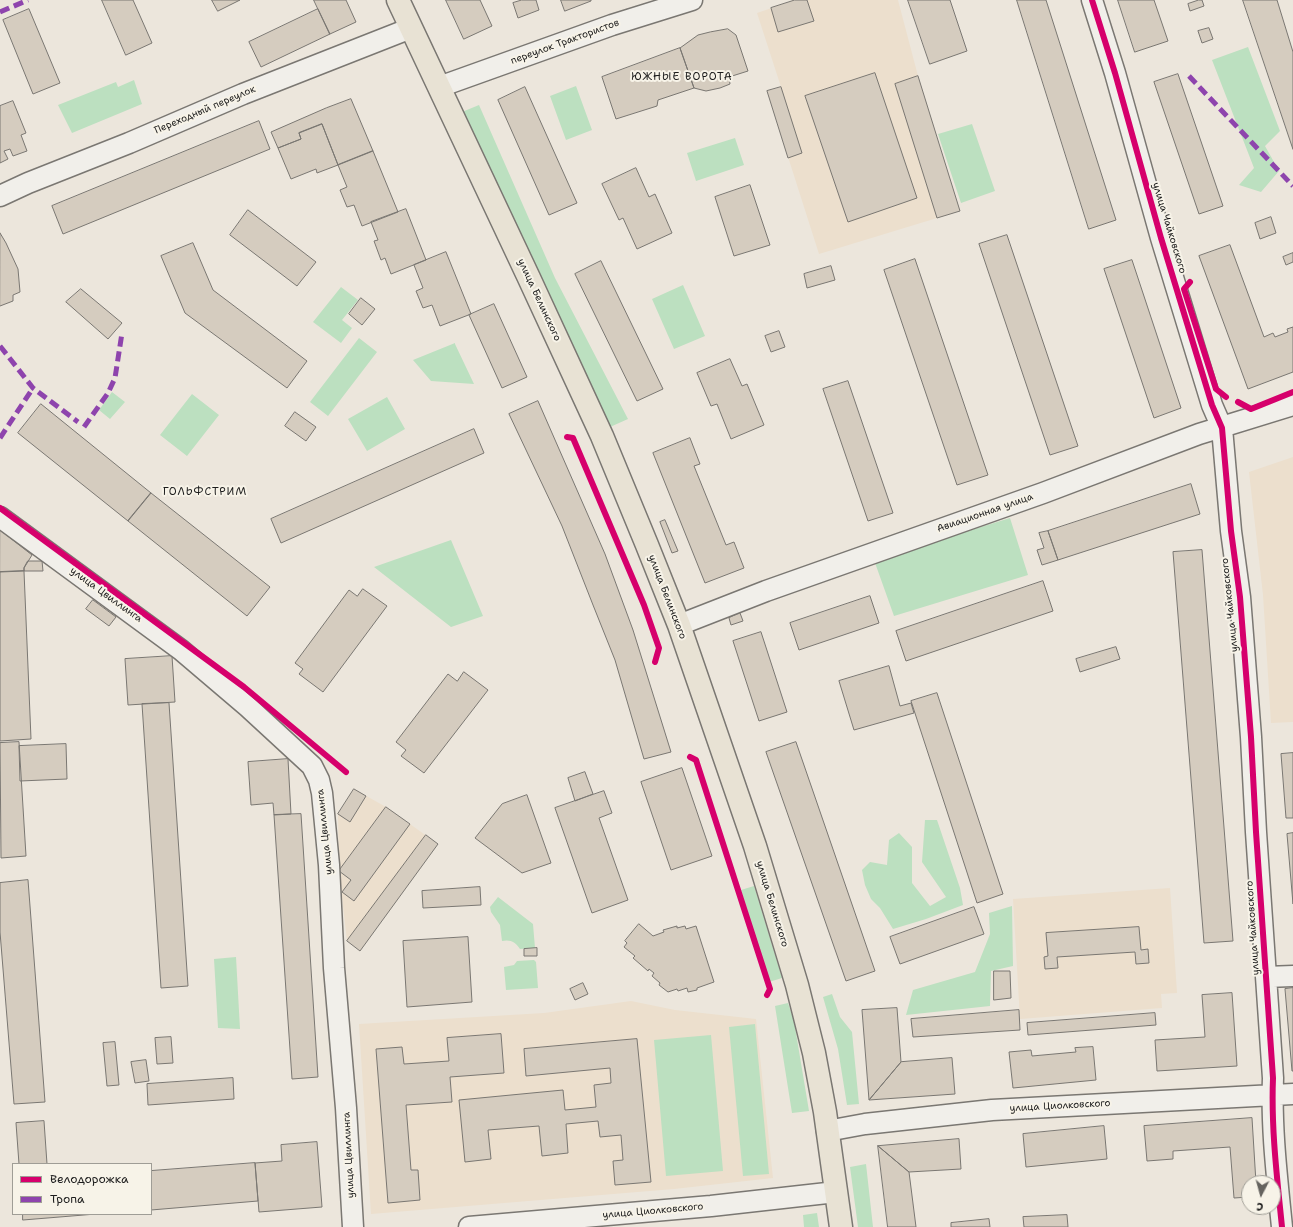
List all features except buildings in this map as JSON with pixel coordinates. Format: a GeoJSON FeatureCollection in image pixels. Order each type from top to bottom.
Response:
{"type":"FeatureCollection","features":[{"type":"Feature","properties":{"kind":"main road","name":"улица Белинского"},"geometry":{"type":"LineString","coordinates":[[398,0],[602,436],[679,625],[755,846],[797,985],[814,1053],[841,1227]]}},
{"type":"Feature","properties":{"kind":"street","name":"переулок Трактористов"},"geometry":{"type":"LineString","coordinates":[[439,86],[612,25],[692,0]]}},
{"type":"Feature","properties":{"kind":"street","name":"улица Чайковского"},"geometry":{"type":"LineString","coordinates":[[1092,0],[1115,73],[1161,238],[1212,405],[1222,428],[1231,531],[1240,597],[1251,737],[1273,1078],[1272,1112],[1282,1227]]}},
{"type":"Feature","properties":{"kind":"street","name":"Переходный переулок"},"geometry":{"type":"LineString","coordinates":[[0,196],[28,182],[37,180],[243,94],[411,28]]}},
{"type":"Feature","properties":{"kind":"street","name":"Авиационная улица"},"geometry":{"type":"LineString","coordinates":[[679,625],[844,562],[1050,490],[1199,434],[1293,405]]}},
{"type":"Feature","properties":{"kind":"street","name":"улица Цвиллинга"},"geometry":{"type":"LineString","coordinates":[[0,517],[181,650],[248,707],[312,766],[319,780],[322,793],[329,864],[334,968],[346,1108],[353,1227]]}},
{"type":"Feature","properties":{"kind":"street"},"geometry":{"type":"LineString","coordinates":[[1266,977],[1293,976]]}},
{"type":"Feature","properties":{"kind":"street","name":"улица Циолковского"},"geometry":{"type":"LineString","coordinates":[[827,1131],[865,1124],[992,1110],[1293,1094]]}},
{"type":"Feature","properties":{"kind":"street","name":"улица Циолковского"},"geometry":{"type":"LineString","coordinates":[[469,1227],[711,1206],[836,1192]]}},
{"type":"Feature","properties":{"kind":"shaded area"},"geometry":{"type":"Polygon","coordinates":[[[795,0],[898,0],[918,76],[960,211],[819,254],[767,91],[781,87],[757,13],[795,0]]]}},
{"type":"Feature","properties":{"kind":"shaded area"},"geometry":{"type":"Polygon","coordinates":[[[1293,457],[1293,722],[1271,723],[1263,595],[1249,472],[1293,457]]]}},
{"type":"Feature","properties":{"kind":"shaded area"},"geometry":{"type":"Polygon","coordinates":[[[354,789],[386,807],[438,844],[360,951],[347,941],[339,871],[338,814],[354,789]]]}},
{"type":"Feature","properties":{"kind":"shaded area"},"geometry":{"type":"Polygon","coordinates":[[[1170,888],[1177,993],[1161,994],[1162,1008],[1020,1019],[1013,899],[1170,888]]]}},
{"type":"Feature","properties":{"kind":"shaded area"},"geometry":{"type":"Polygon","coordinates":[[[631,1001],[675,1010],[756,1019],[773,1178],[674,1189],[371,1214],[359,1024],[544,1013],[631,1001]]]}},
{"type":"Feature","properties":{"kind":"green space"},"geometry":{"type":"Polygon","coordinates":[[[1248,47],[1280,131],[1265,146],[1279,171],[1261,192],[1239,185],[1254,168],[1212,60],[1248,47]]]}},
{"type":"Feature","properties":{"kind":"green space"},"geometry":{"type":"Polygon","coordinates":[[[134,80],[142,104],[72,133],[58,105],[116,82],[118,87],[134,80]]]}},
{"type":"Feature","properties":{"kind":"green space"},"geometry":{"type":"Polygon","coordinates":[[[576,86],[592,130],[566,140],[550,96],[576,86]]]}},
{"type":"Feature","properties":{"kind":"green space"},"geometry":{"type":"Polygon","coordinates":[[[479,105],[555,278],[628,419],[610,427],[462,112],[479,105]]]}},
{"type":"Feature","properties":{"kind":"green space"},"geometry":{"type":"Polygon","coordinates":[[[972,124],[995,191],[961,203],[938,134],[972,124]]]}},
{"type":"Feature","properties":{"kind":"green space"},"geometry":{"type":"Polygon","coordinates":[[[735,138],[744,165],[696,181],[687,153],[735,138]]]}},
{"type":"Feature","properties":{"kind":"green space"},"geometry":{"type":"Polygon","coordinates":[[[683,285],[705,336],[674,349],[652,299],[683,285]]]}},
{"type":"Feature","properties":{"kind":"green space"},"geometry":{"type":"Polygon","coordinates":[[[341,287],[358,300],[342,320],[352,328],[341,343],[313,322],[341,287]]]}},
{"type":"Feature","properties":{"kind":"green space"},"geometry":{"type":"Polygon","coordinates":[[[359,338],[377,352],[328,416],[310,402],[359,338]]]}},
{"type":"Feature","properties":{"kind":"green space"},"geometry":{"type":"Polygon","coordinates":[[[455,343],[474,384],[431,381],[413,360],[455,343]]]}},
{"type":"Feature","properties":{"kind":"green space"},"geometry":{"type":"Polygon","coordinates":[[[112,392],[125,402],[110,419],[99,410],[112,392]]]}},
{"type":"Feature","properties":{"kind":"green space"},"geometry":{"type":"Polygon","coordinates":[[[192,394],[219,415],[187,456],[160,435],[192,394]]]}},
{"type":"Feature","properties":{"kind":"green space"},"geometry":{"type":"Polygon","coordinates":[[[387,397],[405,429],[367,451],[348,419],[387,397]]]}},
{"type":"Feature","properties":{"kind":"green space"},"geometry":{"type":"Polygon","coordinates":[[[1010,518],[1028,575],[894,616],[874,560],[1010,518]]]}},
{"type":"Feature","properties":{"kind":"green space"},"geometry":{"type":"Polygon","coordinates":[[[451,540],[483,616],[451,627],[374,567],[451,540]]]}},
{"type":"Feature","properties":{"kind":"green space"},"geometry":{"type":"Polygon","coordinates":[[[925,820],[937,820],[960,888],[963,905],[926,919],[893,929],[880,908],[871,899],[865,885],[862,870],[870,862],[887,865],[889,840],[899,833],[912,847],[912,883],[930,906],[946,897],[922,862],[925,820]]]}},
{"type":"Feature","properties":{"kind":"green space"},"geometry":{"type":"Polygon","coordinates":[[[754,886],[782,978],[769,982],[741,890],[754,886]]]}},
{"type":"Feature","properties":{"kind":"green space"},"geometry":{"type":"Polygon","coordinates":[[[498,897],[533,924],[535,948],[520,949],[517,945],[508,940],[502,941],[500,925],[491,912],[490,907],[498,897]]]}},
{"type":"Feature","properties":{"kind":"green space"},"geometry":{"type":"Polygon","coordinates":[[[1012,906],[1013,966],[991,971],[990,1006],[906,1015],[913,990],[975,972],[990,934],[989,913],[1012,906]]]}},
{"type":"Feature","properties":{"kind":"green space"},"geometry":{"type":"Polygon","coordinates":[[[236,957],[240,1029],[218,1028],[214,959],[236,957]]]}},
{"type":"Feature","properties":{"kind":"green space"},"geometry":{"type":"Polygon","coordinates":[[[534,960],[536,962],[538,988],[506,990],[504,967],[514,965],[517,961],[534,960]]]}},
{"type":"Feature","properties":{"kind":"green space"},"geometry":{"type":"Polygon","coordinates":[[[832,994],[840,1017],[852,1032],[859,1104],[847,1105],[838,1049],[823,997],[832,994]]]}},
{"type":"Feature","properties":{"kind":"green space"},"geometry":{"type":"Polygon","coordinates":[[[788,1003],[794,1021],[809,1111],[792,1113],[775,1006],[788,1003]]]}},
{"type":"Feature","properties":{"kind":"green space"},"geometry":{"type":"Polygon","coordinates":[[[755,1024],[769,1174],[743,1176],[729,1027],[755,1024]]]}},
{"type":"Feature","properties":{"kind":"green space"},"geometry":{"type":"Polygon","coordinates":[[[711,1035],[723,1171],[666,1176],[654,1040],[711,1035]]]}},
{"type":"Feature","properties":{"kind":"green space"},"geometry":{"type":"Polygon","coordinates":[[[866,1164],[873,1227],[858,1227],[850,1167],[866,1164]]]}},
{"type":"Feature","properties":{"kind":"green space"},"geometry":{"type":"Polygon","coordinates":[[[817,1213],[819,1227],[804,1227],[803,1215],[817,1213]]]}},
{"type":"Feature","properties":{"kind":"marked path"},"geometry":{"type":"LineString","coordinates":[[0,12],[28,0]]}},
{"type":"Feature","properties":{"kind":"marked path"},"geometry":{"type":"LineString","coordinates":[[1189,76],[1293,186]]}},
{"type":"Feature","properties":{"kind":"marked path"},"geometry":{"type":"LineString","coordinates":[[84,427],[108,393],[115,378],[122,333]]}},
{"type":"Feature","properties":{"kind":"marked path"},"geometry":{"type":"LineString","coordinates":[[0,346],[33,388],[78,422]]}},
{"type":"Feature","properties":{"kind":"marked path"},"geometry":{"type":"LineString","coordinates":[[0,438],[33,388]]}},
{"type":"Feature","properties":{"kind":"cycle path"},"geometry":{"type":"LineString","coordinates":[[1092,0],[1115,73],[1161,238],[1212,405],[1222,428],[1231,531],[1240,597],[1251,737],[1273,1078],[1276,1171],[1282,1227]]}},
{"type":"Feature","properties":{"kind":"cycle path"},"geometry":{"type":"LineString","coordinates":[[1190,282],[1184,289],[1216,389],[1226,397]]}},
{"type":"Feature","properties":{"kind":"cycle path"},"geometry":{"type":"LineString","coordinates":[[1238,402],[1251,409],[1293,392]]}},
{"type":"Feature","properties":{"kind":"cycle path"},"geometry":{"type":"LineString","coordinates":[[567,437],[573,438],[644,605],[659,648],[655,662]]}},
{"type":"Feature","properties":{"kind":"cycle path"},"geometry":{"type":"LineString","coordinates":[[0,508],[244,687],[346,772]]}},
{"type":"Feature","properties":{"kind":"cycle path"},"geometry":{"type":"LineString","coordinates":[[690,757],[696,760],[770,989],[767,995]]}},
{"type":"Feature","properties":{"kind":"district","name":"ЮЖНЫЕ ВОРОТА"},"geometry":{"type":"Point","coordinates":[682,77]}},
{"type":"Feature","properties":{"kind":"district","name":"ГОЛЬФСТРИМ"},"geometry":{"type":"Point","coordinates":[205,492]}}]}
